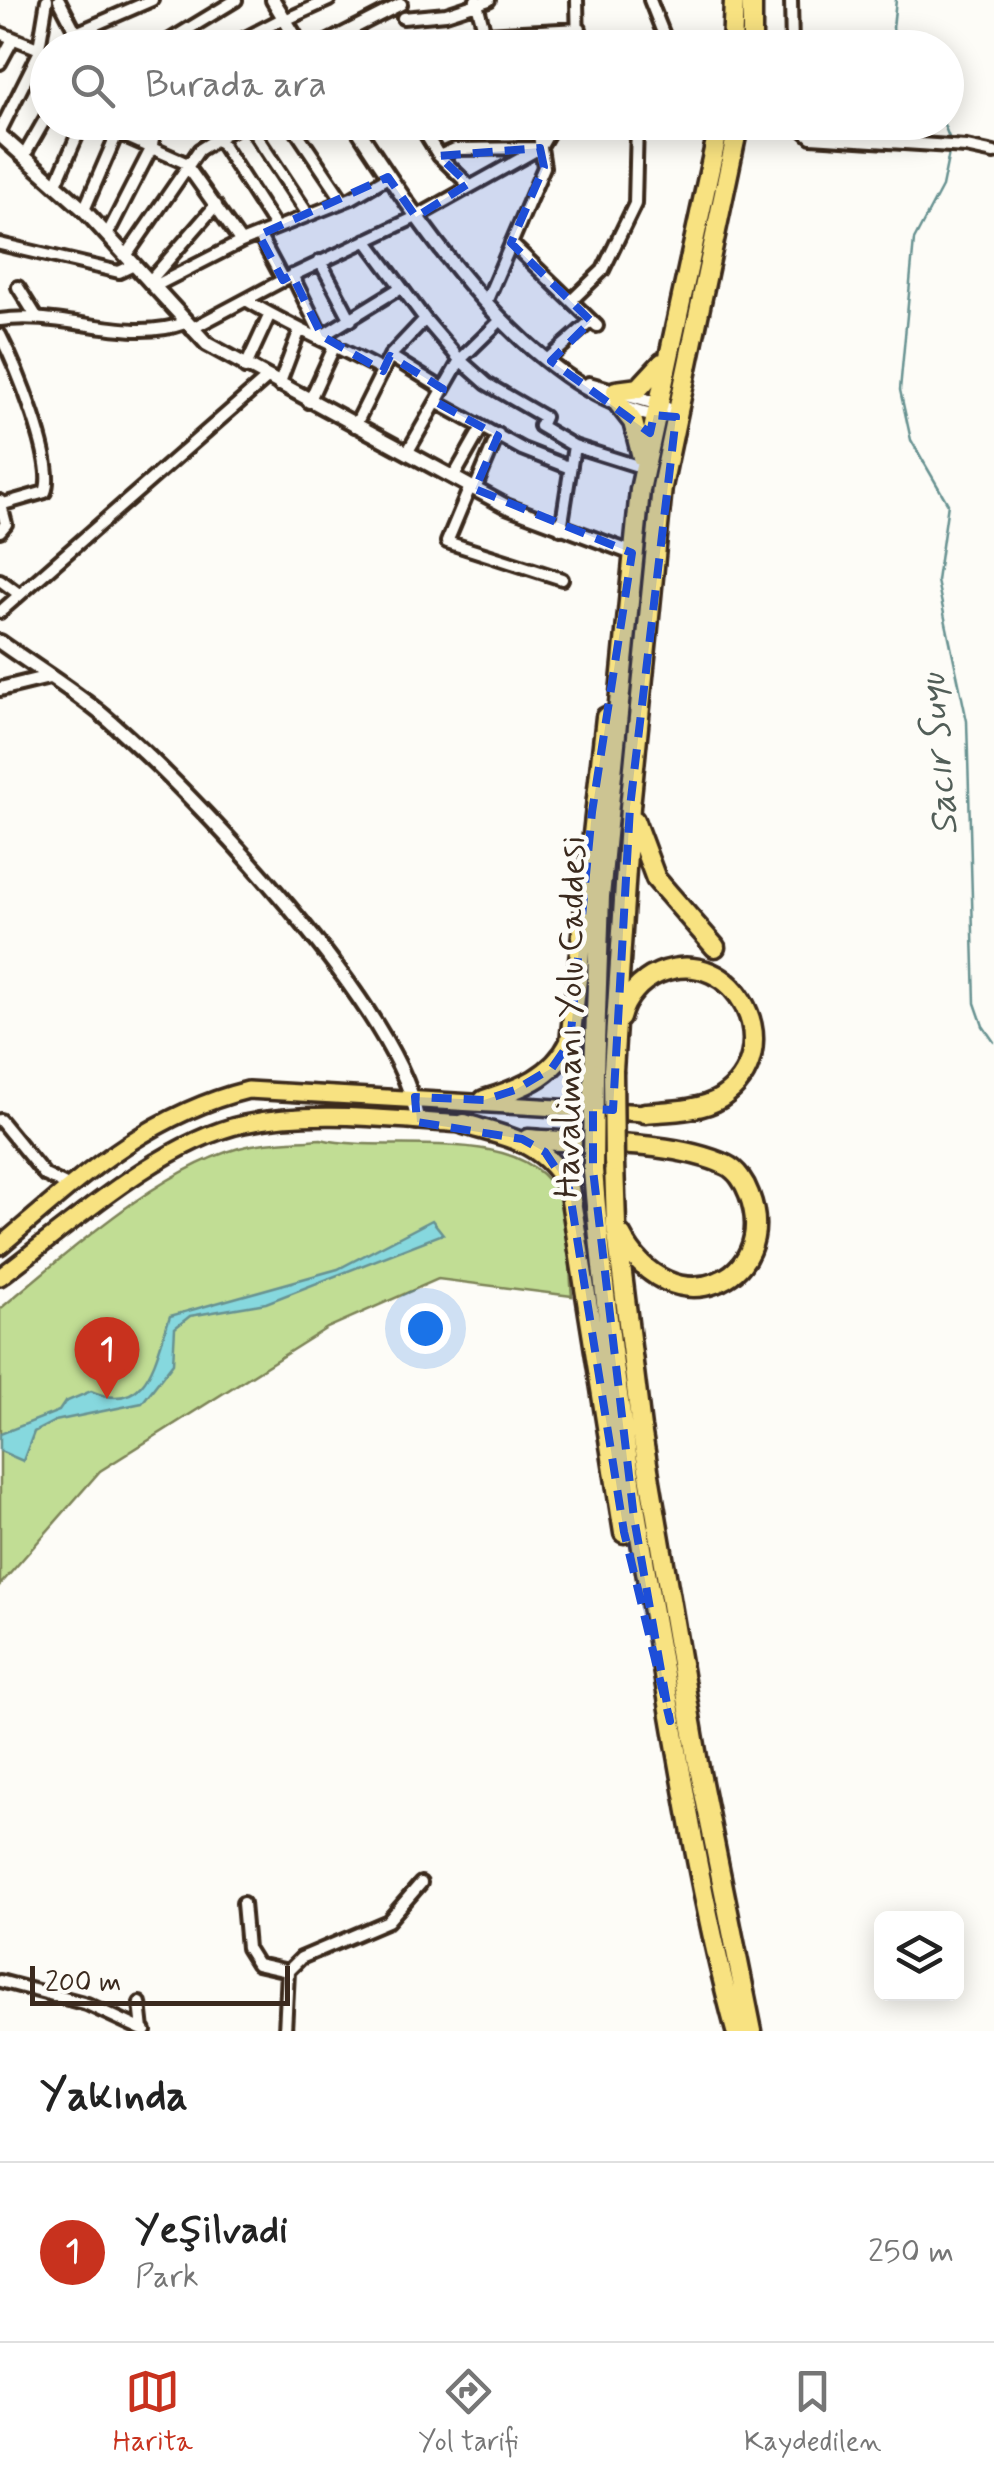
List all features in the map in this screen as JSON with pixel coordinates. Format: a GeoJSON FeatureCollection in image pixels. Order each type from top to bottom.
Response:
{"type":"FeatureCollection","features":[{"type":"Feature","properties":{"kind":"highway"},"geometry":{"type":"LineString","coordinates":[[733,30],[734,0]]}},
{"type":"Feature","properties":{"kind":"highway"},"geometry":{"type":"LineString","coordinates":[[752,0],[752,30]]}},
{"type":"Feature","properties":{"kind":"highway","name":"Havalimanı Yolu Caddesi"},"geometry":{"type":"LineString","coordinates":[[716,140],[655,409],[632,553],[600,896],[603,1071],[614,1164],[616,1225],[642,1428],[698,1763],[752,2031]]}},
{"type":"Feature","properties":{"kind":"highway","name":"Havalimanı Yolu Caddesi"},"geometry":{"type":"LineString","coordinates":[[735,140],[660,507],[630,808],[614,1038],[603,1071],[593,1170],[602,1281],[628,1479],[702,1885],[736,2031]]}},
{"type":"Feature","properties":{"kind":"highway"},"geometry":{"type":"LineString","coordinates":[[644,468],[633,422],[617,398],[647,383],[668,354]]}},
{"type":"Feature","properties":{"kind":"highway"},"geometry":{"type":"LineString","coordinates":[[484,1100],[534,1081],[552,1068],[570,1042],[592,812],[616,647],[629,610]]}},
{"type":"Feature","properties":{"kind":"highway"},"geometry":{"type":"LineString","coordinates":[[630,808],[656,880],[716,947]]}},
{"type":"Feature","properties":{"kind":"highway"},"geometry":{"type":"LineString","coordinates":[[614,1038],[622,1007],[636,989],[670,969],[705,970],[724,978],[746,1004],[756,1034],[742,1078],[719,1099],[645,1113]]}},
{"type":"Feature","properties":{"kind":"highway"},"geometry":{"type":"LineString","coordinates":[[464,1124],[522,1139],[694,1153],[731,1166],[744,1182],[754,1216],[753,1234],[738,1267],[726,1278],[693,1288],[654,1278],[638,1264],[616,1225]]}},
{"type":"Feature","properties":{"kind":"highway"},"geometry":{"type":"LineString","coordinates":[[522,1139],[545,1152],[569,1188],[624,1532],[646,1641],[670,1721]]}},
{"type":"Feature","properties":{"kind":"main road"},"geometry":{"type":"LineString","coordinates":[[0,1246],[154,1124],[200,1102],[248,1090],[415,1096],[645,1113]]}},
{"type":"Feature","properties":{"kind":"main road"},"geometry":{"type":"LineString","coordinates":[[0,1278],[117,1189],[215,1133],[296,1118],[464,1124]]}},
{"type":"Feature","properties":{"kind":"street"},"geometry":{"type":"LineString","coordinates":[[45,30],[47,0]]}},
{"type":"Feature","properties":{"kind":"street"},"geometry":{"type":"LineString","coordinates":[[59,0],[75,30]]}},
{"type":"Feature","properties":{"kind":"street"},"geometry":{"type":"LineString","coordinates":[[81,30],[152,0]]}},
{"type":"Feature","properties":{"kind":"street"},"geometry":{"type":"LineString","coordinates":[[187,30],[236,0]]}},
{"type":"Feature","properties":{"kind":"street"},"geometry":{"type":"LineString","coordinates":[[273,0],[291,30]]}},
{"type":"Feature","properties":{"kind":"street"},"geometry":{"type":"LineString","coordinates":[[263,30],[328,0]]}},
{"type":"Feature","properties":{"kind":"street"},"geometry":{"type":"LineString","coordinates":[[548,30],[580,28],[577,0]]}},
{"type":"Feature","properties":{"kind":"street"},"geometry":{"type":"LineString","coordinates":[[650,0],[661,30]]}},
{"type":"Feature","properties":{"kind":"street"},"geometry":{"type":"LineString","coordinates":[[792,0],[792,30]]}},
{"type":"Feature","properties":{"kind":"street"},"geometry":{"type":"LineString","coordinates":[[403,18],[446,14],[481,1],[485,30]]}},
{"type":"Feature","properties":{"kind":"street"},"geometry":{"type":"LineString","coordinates":[[349,30],[401,2],[403,30]]}},
{"type":"Feature","properties":{"kind":"street"},"geometry":{"type":"LineString","coordinates":[[0,32],[30,45]]}},
{"type":"Feature","properties":{"kind":"street"},"geometry":{"type":"LineString","coordinates":[[0,63],[13,39]]}},
{"type":"Feature","properties":{"kind":"street"},"geometry":{"type":"LineString","coordinates":[[30,75],[0,133],[84,210],[188,326],[245,368],[472,488],[560,530],[632,553]]}},
{"type":"Feature","properties":{"kind":"street"},"geometry":{"type":"LineString","coordinates":[[24,156],[33,140]]}},
{"type":"Feature","properties":{"kind":"street"},"geometry":{"type":"LineString","coordinates":[[56,184],[75,140]]}},
{"type":"Feature","properties":{"kind":"street"},"geometry":{"type":"LineString","coordinates":[[84,210],[116,140]]}},
{"type":"Feature","properties":{"kind":"street"},"geometry":{"type":"LineString","coordinates":[[128,140],[188,165],[240,242]]}},
{"type":"Feature","properties":{"kind":"street"},"geometry":{"type":"LineString","coordinates":[[107,234],[153,140]]}},
{"type":"Feature","properties":{"kind":"street"},"geometry":{"type":"LineString","coordinates":[[0,244],[117,272],[130,261],[188,165],[216,140]]}},
{"type":"Feature","properties":{"kind":"street"},"geometry":{"type":"LineString","coordinates":[[219,140],[276,228]]}},
{"type":"Feature","properties":{"kind":"street"},"geometry":{"type":"LineString","coordinates":[[258,140],[306,214]]}},
{"type":"Feature","properties":{"kind":"street"},"geometry":{"type":"LineString","coordinates":[[302,140],[342,199]]}},
{"type":"Feature","properties":{"kind":"street"},"geometry":{"type":"LineString","coordinates":[[364,140],[416,217],[502,319],[572,379],[676,416]]}},
{"type":"Feature","properties":{"kind":"street"},"geometry":{"type":"LineString","coordinates":[[429,140],[438,156],[468,184]]}},
{"type":"Feature","properties":{"kind":"street"},"geometry":{"type":"LineString","coordinates":[[486,300],[544,167],[539,140]]}},
{"type":"Feature","properties":{"kind":"street"},"geometry":{"type":"LineString","coordinates":[[0,320],[36,316],[146,329],[188,326],[416,217],[468,184],[540,148],[544,140]]}},
{"type":"Feature","properties":{"kind":"street"},"geometry":{"type":"LineString","coordinates":[[571,301],[604,270],[635,204],[639,186],[638,140]]}},
{"type":"Feature","properties":{"kind":"street"},"geometry":{"type":"LineString","coordinates":[[869,140],[966,147],[994,153]]}},
{"type":"Feature","properties":{"kind":"street"},"geometry":{"type":"LineString","coordinates":[[438,156],[456,149],[540,148]]}},
{"type":"Feature","properties":{"kind":"street"},"geometry":{"type":"LineString","coordinates":[[151,284],[240,242],[352,198],[388,177]]}},
{"type":"Feature","properties":{"kind":"street"},"geometry":{"type":"LineString","coordinates":[[151,284],[216,206]]}},
{"type":"Feature","properties":{"kind":"street"},"geometry":{"type":"LineString","coordinates":[[260,235],[322,336]]}},
{"type":"Feature","properties":{"kind":"street"},"geometry":{"type":"LineString","coordinates":[[366,240],[425,319],[487,384],[544,417],[540,426],[546,432],[574,446],[644,468]]}},
{"type":"Feature","properties":{"kind":"street"},"geometry":{"type":"LineString","coordinates":[[510,243],[594,323],[548,359]]}},
{"type":"Feature","properties":{"kind":"street"},"geometry":{"type":"LineString","coordinates":[[320,261],[351,320]]}},
{"type":"Feature","properties":{"kind":"street"},"geometry":{"type":"LineString","coordinates":[[18,287],[36,316]]}},
{"type":"Feature","properties":{"kind":"street"},"geometry":{"type":"LineString","coordinates":[[322,336],[400,288]]}},
{"type":"Feature","properties":{"kind":"street"},"geometry":{"type":"LineString","coordinates":[[246,300],[299,332],[322,336],[383,371]]}},
{"type":"Feature","properties":{"kind":"street"},"geometry":{"type":"LineString","coordinates":[[245,368],[270,314]]}},
{"type":"Feature","properties":{"kind":"street"},"geometry":{"type":"LineString","coordinates":[[355,426],[390,356],[425,319]]}},
{"type":"Feature","properties":{"kind":"street"},"geometry":{"type":"LineString","coordinates":[[407,453],[460,360],[502,319]]}},
{"type":"Feature","properties":{"kind":"street"},"geometry":{"type":"LineString","coordinates":[[0,611],[272,382],[299,332]]}},
{"type":"Feature","properties":{"kind":"street"},"geometry":{"type":"LineString","coordinates":[[0,335],[30,411],[50,481],[45,492],[0,503],[6,524],[0,530]]}},
{"type":"Feature","properties":{"kind":"street"},"geometry":{"type":"LineString","coordinates":[[309,402],[335,345]]}},
{"type":"Feature","properties":{"kind":"street"},"geometry":{"type":"LineString","coordinates":[[390,356],[443,389]]}},
{"type":"Feature","properties":{"kind":"street"},"geometry":{"type":"LineString","coordinates":[[438,403],[568,467]]}},
{"type":"Feature","properties":{"kind":"street"},"geometry":{"type":"LineString","coordinates":[[454,478],[482,427]]}},
{"type":"Feature","properties":{"kind":"street"},"geometry":{"type":"LineString","coordinates":[[498,434],[447,542],[562,579]]}},
{"type":"Feature","properties":{"kind":"street"},"geometry":{"type":"LineString","coordinates":[[560,530],[574,446]]}},
{"type":"Feature","properties":{"kind":"street"},"geometry":{"type":"LineString","coordinates":[[0,580],[20,594]]}},
{"type":"Feature","properties":{"kind":"street"},"geometry":{"type":"LineString","coordinates":[[0,642],[103,715],[156,764],[300,921],[382,1032],[415,1096],[417,1122]]}},
{"type":"Feature","properties":{"kind":"street"},"geometry":{"type":"LineString","coordinates":[[0,689],[50,677]]}},
{"type":"Feature","properties":{"kind":"street"},"geometry":{"type":"LineString","coordinates":[[0,1120],[44,1175],[70,1187]]}},
{"type":"Feature","properties":{"kind":"street"},"geometry":{"type":"LineString","coordinates":[[286,2031],[288,1971],[302,1958],[388,1922],[421,1883]]}},
{"type":"Feature","properties":{"kind":"street"},"geometry":{"type":"LineString","coordinates":[[243,1903],[248,1948],[257,1964],[288,1971]]}},
{"type":"Feature","properties":{"kind":"street"},"geometry":{"type":"LineString","coordinates":[[0,1981],[87,2004],[144,2031]]}},
{"type":"Feature","properties":{"kind":"street"},"geometry":{"type":"LineString","coordinates":[[140,2003],[144,2031]]}},
{"type":"Feature","properties":{"kind":"highlighted area"},"geometry":{"type":"Polygon","coordinates":[[[540,148],[544,167],[511,243],[591,321],[551,361],[650,433],[654,415],[676,417],[630,807],[613,1110],[593,1109],[593,1170],[634,1518],[670,1721],[624,1532],[569,1188],[545,1152],[522,1139],[417,1122],[415,1097],[484,1100],[515,1090],[552,1068],[570,1042],[592,812],[632,553],[475,489],[498,436],[438,403],[443,389],[390,356],[383,371],[322,336],[292,275],[283,280],[259,235],[388,177],[416,217],[468,184],[439,156],[540,148]]]}},
{"type":"Feature","properties":{"kind":"green space"},"geometry":{"type":"Polygon","coordinates":[[[321,1139],[460,1146],[495,1151],[526,1162],[549,1181],[564,1211],[572,1296],[438,1279],[327,1328],[100,1471],[0,1585],[0,1309],[119,1213],[186,1170],[252,1145],[321,1139]]]}},
{"type":"Feature","properties":{"kind":"water"},"geometry":{"type":"Polygon","coordinates":[[[432,1220],[443,1234],[266,1303],[190,1316],[175,1328],[173,1363],[142,1403],[55,1421],[34,1432],[23,1461],[0,1451],[0,1434],[59,1411],[65,1402],[91,1391],[110,1397],[137,1390],[153,1365],[170,1316],[338,1269],[432,1220]]]}},
{"type":"Feature","properties":{"kind":"waterway","name":"Sacır Suyu"},"geometry":{"type":"LineString","coordinates":[[894,30],[896,0]]}},
{"type":"Feature","properties":{"kind":"waterway","name":"Sacır Suyu"},"geometry":{"type":"LineString","coordinates":[[950,148],[942,187],[914,240],[900,390],[911,440],[948,504],[937,581],[967,721],[975,1003],[994,1042]]}},
{"type":"Feature","properties":{"kind":"place","name":"Yeşilvadi"},"geometry":{"type":"Point","coordinates":[107,1399]}}]}
